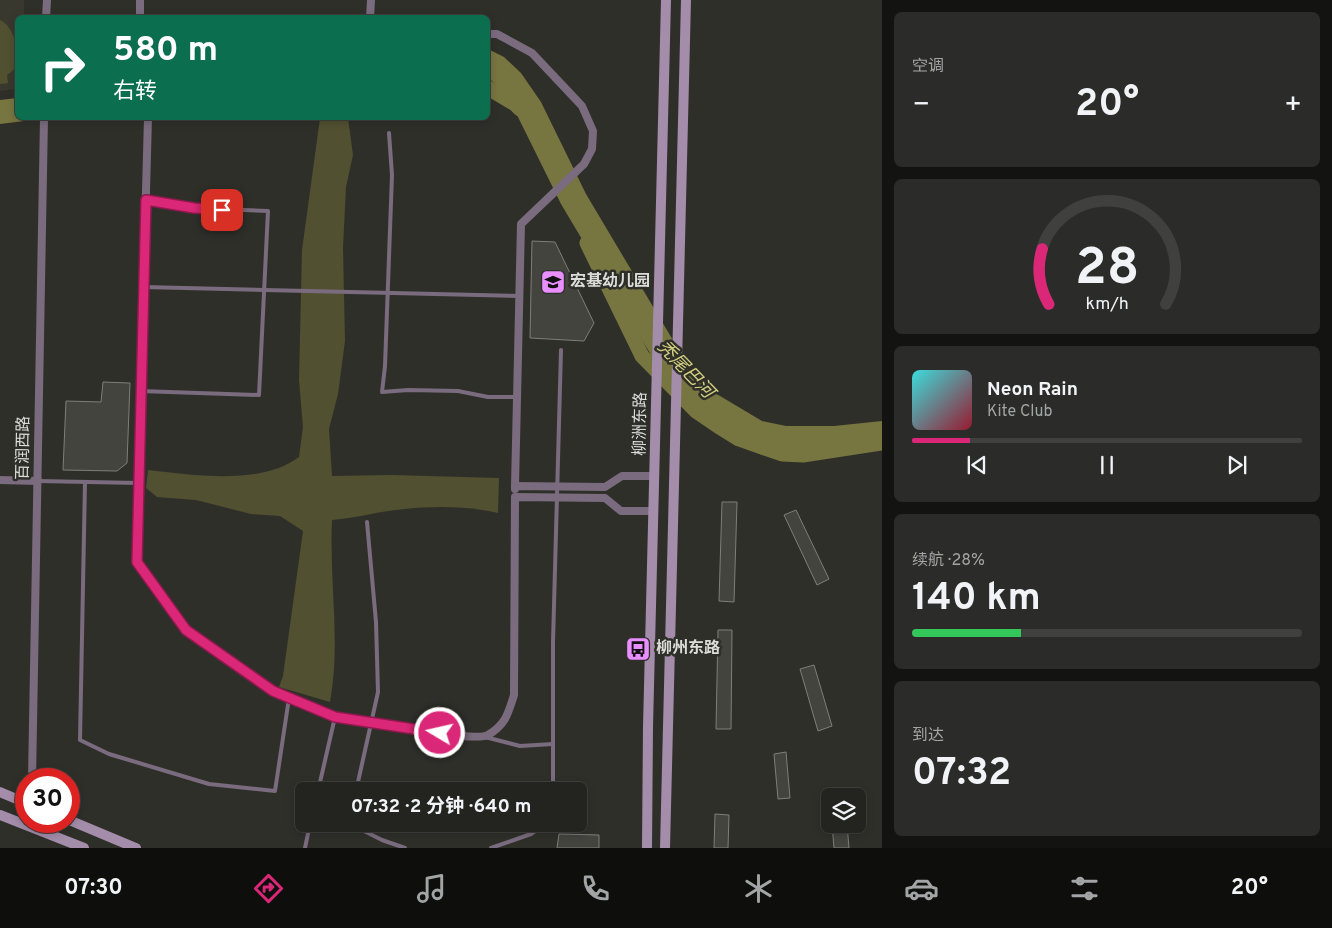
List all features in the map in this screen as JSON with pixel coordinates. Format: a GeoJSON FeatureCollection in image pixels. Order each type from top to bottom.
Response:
{"type":"FeatureCollection","features":[{"type":"Feature","properties":{"kind":"main road","name":"柳洲东路"},"geometry":{"type":"LineString","coordinates":[[647,848],[648,727],[666,0]]}},
{"type":"Feature","properties":{"kind":"main road"},"geometry":{"type":"LineString","coordinates":[[665,848],[686,0]]}},
{"type":"Feature","properties":{"kind":"main road"},"geometry":{"type":"LineString","coordinates":[[0,792],[15,798]]}},
{"type":"Feature","properties":{"kind":"main road"},"geometry":{"type":"LineString","coordinates":[[0,815],[80,847]]}},
{"type":"Feature","properties":{"kind":"main road"},"geometry":{"type":"LineString","coordinates":[[80,825],[136,848]]}},
{"type":"Feature","properties":{"kind":"street"},"geometry":{"type":"LineString","coordinates":[[46,0],[46,15]]}},
{"type":"Feature","properties":{"kind":"street"},"geometry":{"type":"LineString","coordinates":[[140,0],[140,15]]}},
{"type":"Feature","properties":{"kind":"street"},"geometry":{"type":"LineString","coordinates":[[370,15],[371,0]]}},
{"type":"Feature","properties":{"kind":"street"},"geometry":{"type":"LineString","coordinates":[[335,717],[457,736],[486,736],[506,720],[514,695],[515,497],[521,224],[584,164],[592,149],[593,132],[582,106],[532,53],[497,34],[490,34]]}},
{"type":"Feature","properties":{"kind":"street","name":"百润西路"},"geometry":{"type":"LineString","coordinates":[[32,768],[44,120]]}},
{"type":"Feature","properties":{"kind":"street"},"geometry":{"type":"LineString","coordinates":[[138,483],[148,120]]}},
{"type":"Feature","properties":{"kind":"street"},"geometry":{"type":"LineString","coordinates":[[516,486],[605,487],[622,476],[655,476]]}},
{"type":"Feature","properties":{"kind":"street"},"geometry":{"type":"LineString","coordinates":[[0,480],[38,481]]}},
{"type":"Feature","properties":{"kind":"street"},"geometry":{"type":"LineString","coordinates":[[515,497],[604,498],[621,511],[654,511]]}},
{"type":"Feature","properties":{"kind":"lane"},"geometry":{"type":"LineString","coordinates":[[389,132],[392,175],[385,366],[382,392],[408,390],[458,391],[488,397],[518,397]]}},
{"type":"Feature","properties":{"kind":"lane"},"geometry":{"type":"LineString","coordinates":[[140,391],[259,394],[268,211],[194,208],[146,200]]}},
{"type":"Feature","properties":{"kind":"lane"},"geometry":{"type":"LineString","coordinates":[[143,287],[520,296]]}},
{"type":"Feature","properties":{"kind":"lane"},"geometry":{"type":"LineString","coordinates":[[553,782],[561,350]]}},
{"type":"Feature","properties":{"kind":"lane"},"geometry":{"type":"LineString","coordinates":[[38,481],[138,483],[137,562],[186,630],[273,691],[335,717],[320,782]]}},
{"type":"Feature","properties":{"kind":"lane"},"geometry":{"type":"LineString","coordinates":[[84,482],[80,740],[109,754],[209,784],[275,791],[289,698]]}},
{"type":"Feature","properties":{"kind":"lane"},"geometry":{"type":"LineString","coordinates":[[358,782],[378,692],[376,622],[367,522]]}},
{"type":"Feature","properties":{"kind":"lane"},"geometry":{"type":"LineString","coordinates":[[480,736],[520,746],[553,744]]}},
{"type":"Feature","properties":{"kind":"lane"},"geometry":{"type":"LineString","coordinates":[[305,848],[308,832]]}},
{"type":"Feature","properties":{"kind":"lane"},"geometry":{"type":"LineString","coordinates":[[366,832],[405,848]]}},
{"type":"Feature","properties":{"kind":"lane"},"geometry":{"type":"LineString","coordinates":[[491,848],[534,832]]}},
{"type":"Feature","properties":{"kind":"shaded area"},"geometry":{"type":"Polygon","coordinates":[[[0,0],[24,0],[24,15],[15,15],[15,89],[0,91],[0,0]]]}},
{"type":"Feature","properties":{"kind":"shaded area"},"geometry":{"type":"Polygon","coordinates":[[[0,20],[9,28],[15,40],[15,66],[7,75],[8,83],[0,84],[0,20]]]}},
{"type":"Feature","properties":{"kind":"shaded area"},"geometry":{"type":"Polygon","coordinates":[[[320,120],[348,120],[353,155],[346,187],[343,248],[345,341],[338,394],[329,429],[332,476],[392,475],[499,478],[498,513],[452,507],[428,507],[332,520],[335,657],[330,702],[279,687],[283,676],[303,531],[280,516],[251,514],[196,500],[157,497],[146,488],[148,470],[206,476],[246,475],[265,472],[283,466],[299,457],[303,427],[299,380],[302,250],[320,120]]]}},
{"type":"Feature","properties":{"kind":"water"},"geometry":{"type":"Polygon","coordinates":[[[490,50],[504,57],[521,73],[541,102],[586,194],[683,357],[715,393],[762,421],[786,426],[834,426],[882,421],[882,445],[835,450],[782,450],[749,443],[695,411],[660,370],[561,204],[516,113],[499,88],[490,79],[490,50]]]}},
{"type":"Feature","properties":{"kind":"water"},"geometry":{"type":"Polygon","coordinates":[[[15,98],[15,120],[33,120],[0,124],[0,100],[15,98]]]}},
{"type":"Feature","properties":{"kind":"building","name":"宏基幼儿园"},"geometry":{"type":"Polygon","coordinates":[[[532,241],[555,242],[594,323],[584,341],[530,338],[532,241]]]}},
{"type":"Feature","properties":{"kind":"building"},"geometry":{"type":"Polygon","coordinates":[[[103,382],[130,383],[127,463],[117,471],[63,470],[66,401],[101,402],[103,382]]]}},
{"type":"Feature","properties":{"kind":"building"},"geometry":{"type":"Polygon","coordinates":[[[722,502],[737,502],[734,602],[719,601],[722,502]]]}},
{"type":"Feature","properties":{"kind":"building"},"geometry":{"type":"Polygon","coordinates":[[[796,510],[829,579],[817,585],[784,515],[796,510]]]}},
{"type":"Feature","properties":{"kind":"building"},"geometry":{"type":"Polygon","coordinates":[[[718,630],[732,630],[731,729],[716,729],[718,630]]]}},
{"type":"Feature","properties":{"kind":"building"},"geometry":{"type":"Polygon","coordinates":[[[814,665],[832,726],[818,731],[800,669],[814,665]]]}},
{"type":"Feature","properties":{"kind":"building"},"geometry":{"type":"Polygon","coordinates":[[[786,752],[790,798],[778,799],[774,754],[786,752]]]}},
{"type":"Feature","properties":{"kind":"building"},"geometry":{"type":"Polygon","coordinates":[[[715,814],[729,815],[728,848],[714,848],[715,814]]]}},
{"type":"Feature","properties":{"kind":"building"},"geometry":{"type":"Polygon","coordinates":[[[833,833],[848,833],[849,848],[834,848],[833,833]]]}},
{"type":"Feature","properties":{"kind":"building"},"geometry":{"type":"Polygon","coordinates":[[[559,834],[599,835],[599,848],[557,848],[559,834]]]}},
{"type":"Feature","properties":{"kind":"waterway","name":"秃尾巴河"},"geometry":{"type":"LineString","coordinates":[[490,89],[520,109]]}},
{"type":"Feature","properties":{"kind":"waterway","name":"秃尾巴河"},"geometry":{"type":"LineString","coordinates":[[587,243],[642,356],[696,411],[718,426],[739,439],[782,454],[803,455],[882,443]]}},
{"type":"Feature","properties":{"kind":"place","name":"宏基幼儿园"},"geometry":{"type":"Point","coordinates":[553,282]}},
{"type":"Feature","properties":{"kind":"place","name":"柳州东路"},"geometry":{"type":"Point","coordinates":[638,649]}},
{"type":"Feature","properties":{"kind":"route"},"geometry":{"type":"LineString","coordinates":[[222,210],[161,204],[146,200],[137,562],[186,630],[273,691],[335,717],[440,733]]}}]}
